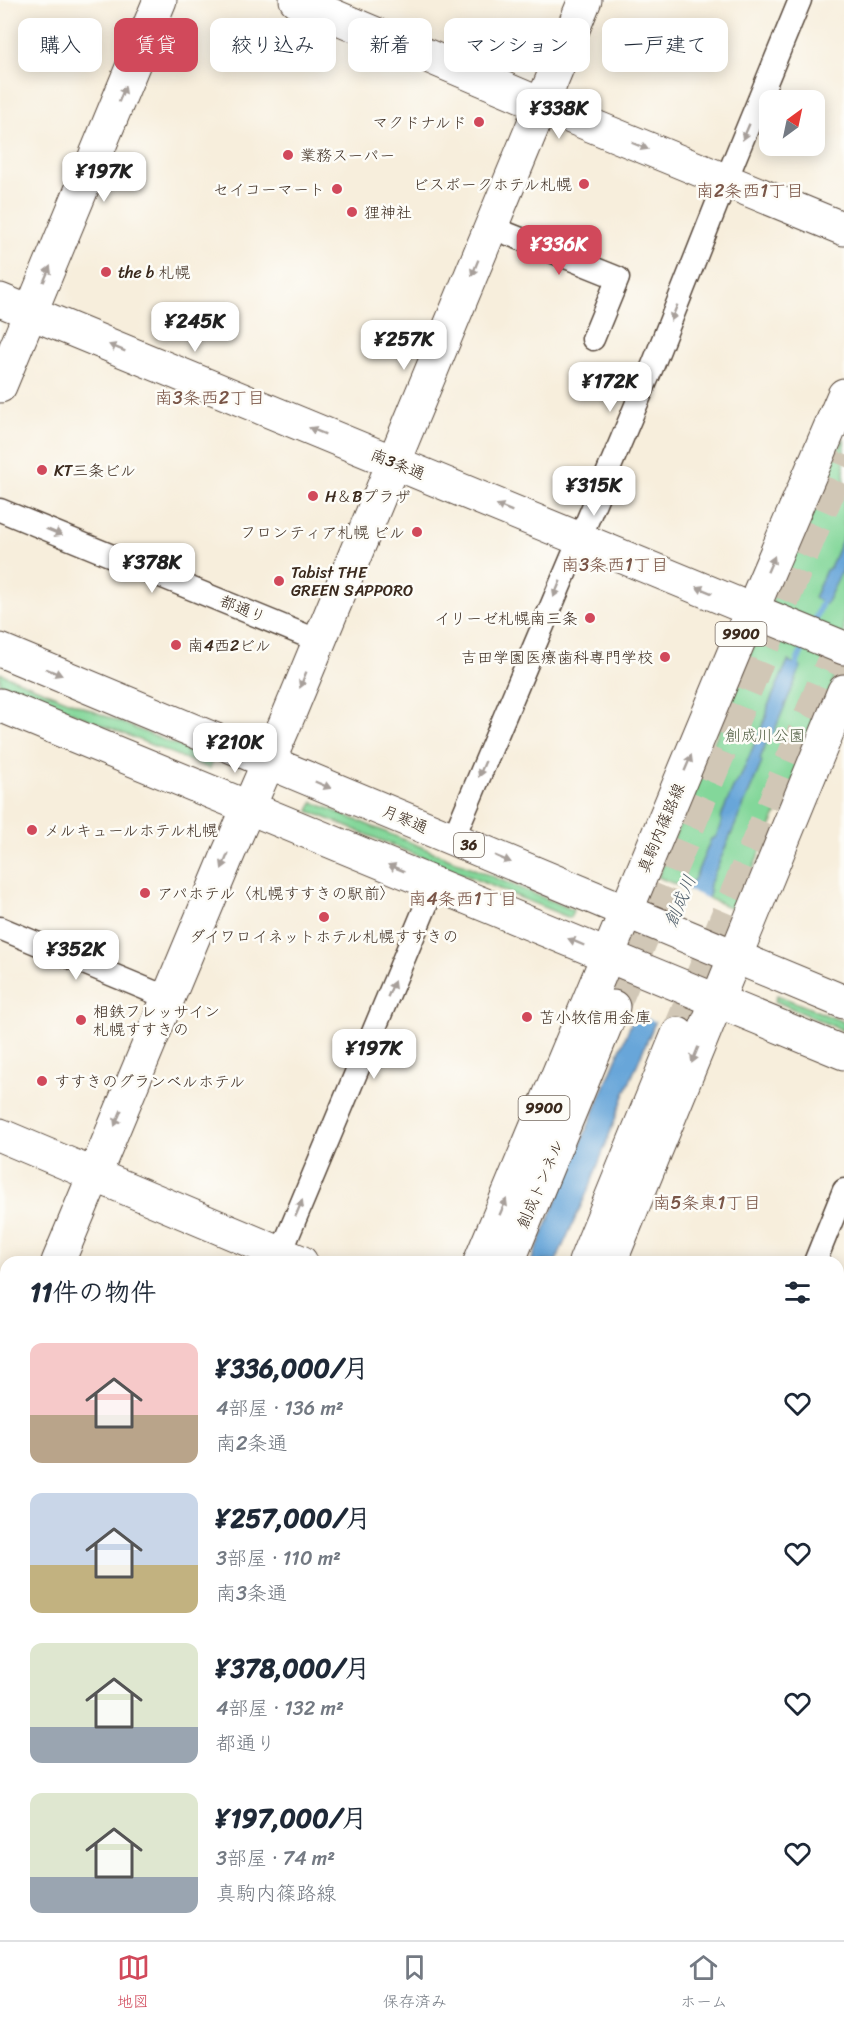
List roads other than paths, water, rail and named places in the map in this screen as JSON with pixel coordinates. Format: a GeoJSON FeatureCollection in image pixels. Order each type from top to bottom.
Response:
{"type":"FeatureCollection","features":[{"type":"Feature","properties":{"kind":"main road"},"geometry":{"type":"LineString","coordinates":[[0,386],[160,0]]}},
{"type":"Feature","properties":{"kind":"main road"},"geometry":{"type":"LineString","coordinates":[[296,0],[541,105],[844,230]]}},
{"type":"Feature","properties":{"kind":"main road"},"geometry":{"type":"LineString","coordinates":[[60,1256],[248,807],[269,762],[585,0]]}},
{"type":"Feature","properties":{"kind":"main road","name":"南3条通"},"geometry":{"type":"LineString","coordinates":[[0,300],[821,638]]}},
{"type":"Feature","properties":{"kind":"main road","name":"真駒内篠路線"},"geometry":{"type":"LineString","coordinates":[[483,1256],[844,395]]}},
{"type":"Feature","properties":{"kind":"main road","name":"月寒通"},"geometry":{"type":"LineString","coordinates":[[0,650],[844,1002]]}},
{"type":"Feature","properties":{"kind":"main road"},"geometry":{"type":"LineString","coordinates":[[612,1256],[844,691]]}},
{"type":"Feature","properties":{"kind":"main road"},"geometry":{"type":"LineString","coordinates":[[0,705],[844,1053]]}},
{"type":"Feature","properties":{"kind":"main road","name":"創成トンネル"},"geometry":{"type":"LineString","coordinates":[[511,1256],[614,1008]]}},
{"type":"Feature","properties":{"kind":"main road"},"geometry":{"type":"LineString","coordinates":[[587,1256],[678,1034]]}},
{"type":"Feature","properties":{"kind":"main road"},"geometry":{"type":"LineString","coordinates":[[0,1135],[279,1256]]}},
{"type":"Feature","properties":{"kind":"street"},"geometry":{"type":"LineString","coordinates":[[453,839],[653,365],[800,0]]}},
{"type":"Feature","properties":{"kind":"street"},"geometry":{"type":"LineString","coordinates":[[491,227],[618,278],[593,339]]}},
{"type":"Feature","properties":{"kind":"street","name":"都通り"},"geometry":{"type":"LineString","coordinates":[[0,510],[319,641]]}},
{"type":"Feature","properties":{"kind":"street"},"geometry":{"type":"LineString","coordinates":[[287,1256],[435,884]]}},
{"type":"Feature","properties":{"kind":"street"},"geometry":{"type":"LineString","coordinates":[[0,928],[168,998]]}},
{"type":"Feature","properties":{"kind":"street"},"geometry":{"type":"LineString","coordinates":[[817,1256],[844,1190]]}},
{"type":"Feature","properties":{"kind":"water"},"geometry":{"type":"Polygon","coordinates":[[[844,535],[844,566],[826,604],[814,598],[844,535]]]}},
{"type":"Feature","properties":{"kind":"water"},"geometry":{"type":"Polygon","coordinates":[[[788,661],[801,667],[771,739],[767,741],[760,759],[762,762],[709,886],[710,893],[625,1093],[590,1186],[558,1256],[534,1256],[690,883],[694,880],[711,839],[716,837],[722,821],[721,817],[733,788],[741,776],[767,714],[768,706],[788,661]]]}},
{"type":"Feature","properties":{"kind":"waterway","name":"創成川"},"geometry":{"type":"LineString","coordinates":[[813,625],[825,596]]}},
{"type":"Feature","properties":{"kind":"waterway","name":"創成川"},"geometry":{"type":"LineString","coordinates":[[793,672],[805,643]]}},
{"type":"Feature","properties":{"kind":"tunnel"},"geometry":{"type":"LineString","coordinates":[[613,1007],[844,454]]}},
{"type":"Feature","properties":{"kind":"tunnel"},"geometry":{"type":"LineString","coordinates":[[678,1034],[844,635]]}},
{"type":"Feature","properties":{"kind":"place","name":"マクドナルド"},"geometry":{"type":"Point","coordinates":[479,122]}},
{"type":"Feature","properties":{"kind":"place","name":"業務スーパー"},"geometry":{"type":"Point","coordinates":[288,155]}},
{"type":"Feature","properties":{"kind":"place","name":"ビスポークホテル札幌"},"geometry":{"type":"Point","coordinates":[584,184]}},
{"type":"Feature","properties":{"kind":"place","name":"セイコーマート"},"geometry":{"type":"Point","coordinates":[337,189]}},
{"type":"Feature","properties":{"kind":"place","name":"狸神社"},"geometry":{"type":"Point","coordinates":[352,212]}},
{"type":"Feature","properties":{"kind":"place","name":"the b 札幌"},"geometry":{"type":"Point","coordinates":[106,272]}},
{"type":"Feature","properties":{"kind":"place","name":"KT三条ビル"},"geometry":{"type":"Point","coordinates":[42,470]}},
{"type":"Feature","properties":{"kind":"place","name":"H＆Bプラザ"},"geometry":{"type":"Point","coordinates":[313,496]}},
{"type":"Feature","properties":{"kind":"place","name":"フロンティア札幌 ビル"},"geometry":{"type":"Point","coordinates":[417,532]}},
{"type":"Feature","properties":{"kind":"place","name":"Tabist THE GREEN SAPPORO"},"geometry":{"type":"Point","coordinates":[279,581]}},
{"type":"Feature","properties":{"kind":"place","name":"イリーゼ札幌南三条"},"geometry":{"type":"Point","coordinates":[590,618]}},
{"type":"Feature","properties":{"kind":"place","name":"南4西2ビル"},"geometry":{"type":"Point","coordinates":[176,645]}},
{"type":"Feature","properties":{"kind":"place","name":"吉田学園医療歯科専門学校"},"geometry":{"type":"Point","coordinates":[665,657]}},
{"type":"Feature","properties":{"kind":"place","name":"メルキュールホテル札幌"},"geometry":{"type":"Point","coordinates":[32,830]}},
{"type":"Feature","properties":{"kind":"place","name":"アパホテル〈札幌すすきの駅前〉"},"geometry":{"type":"Point","coordinates":[145,893]}},
{"type":"Feature","properties":{"kind":"place","name":"ダイワロイネットホテル札幌すすきの"},"geometry":{"type":"Point","coordinates":[324,917]}},
{"type":"Feature","properties":{"kind":"place","name":"苫小牧信用金庫"},"geometry":{"type":"Point","coordinates":[527,1017]}},
{"type":"Feature","properties":{"kind":"place","name":"相鉄フレッサイン 札幌すすきの"},"geometry":{"type":"Point","coordinates":[81,1020]}},
{"type":"Feature","properties":{"kind":"place","name":"すすきのグランベルホテル"},"geometry":{"type":"Point","coordinates":[42,1081]}},
{"type":"Feature","properties":{"kind":"district","name":"南2条西1丁目"},"geometry":{"type":"Point","coordinates":[750,191]}},
{"type":"Feature","properties":{"kind":"district","name":"南3条西2丁目"},"geometry":{"type":"Point","coordinates":[210,398]}},
{"type":"Feature","properties":{"kind":"district","name":"南3条西1丁目"},"geometry":{"type":"Point","coordinates":[615,565]}},
{"type":"Feature","properties":{"kind":"district","name":"南4条西1丁目"},"geometry":{"type":"Point","coordinates":[463,899]}},
{"type":"Feature","properties":{"kind":"district","name":"南5条東1丁目"},"geometry":{"type":"Point","coordinates":[707,1203]}},
{"type":"Feature","properties":{"kind":"park label","name":"創成川公園"},"geometry":{"type":"Point","coordinates":[765,735]}}]}
